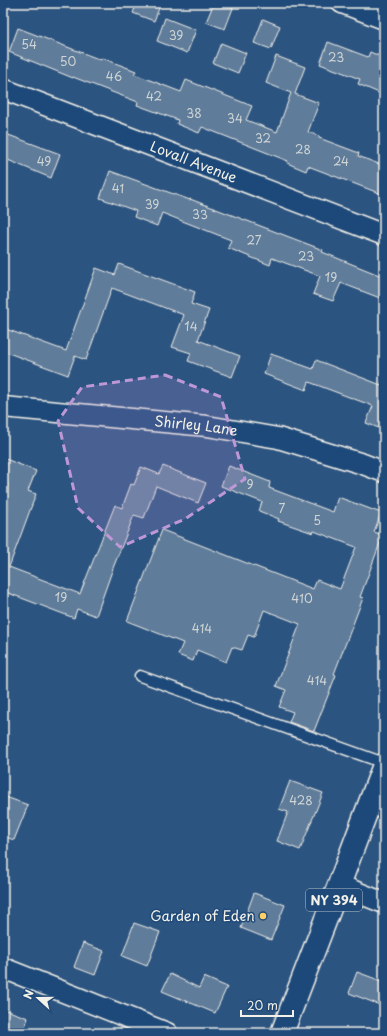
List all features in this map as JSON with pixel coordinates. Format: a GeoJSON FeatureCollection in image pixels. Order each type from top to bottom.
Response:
{"type":"FeatureCollection","features":[{"type":"Feature","properties":{"kind":"main road","name":"NY 394"},"geometry":{"type":"LineString","coordinates":[[282,1033],[384,764]]}},
{"type":"Feature","properties":{"kind":"street"},"geometry":{"type":"LineString","coordinates":[[342,3],[384,19]]}},
{"type":"Feature","properties":{"kind":"street","name":"Lovall Avenue"},"geometry":{"type":"LineString","coordinates":[[3,89],[384,235]]}},
{"type":"Feature","properties":{"kind":"street","name":"Shirley Lane"},"geometry":{"type":"LineString","coordinates":[[3,407],[208,426],[270,436],[363,464],[384,472]]}},
{"type":"Feature","properties":{"kind":"street"},"geometry":{"type":"LineString","coordinates":[[339,886],[384,903]]}},
{"type":"Feature","properties":{"kind":"street"},"geometry":{"type":"LineString","coordinates":[[3,968],[167,1033]]}},
{"type":"Feature","properties":{"kind":"lane"},"geometry":{"type":"LineString","coordinates":[[140,676],[384,764]]}},
{"type":"Feature","properties":{"kind":"highlighted area"},"geometry":{"type":"Polygon","coordinates":[[[165,375],[221,397],[245,479],[185,519],[120,547],[78,508],[58,421],[82,387],[165,375]]]}},
{"type":"Feature","properties":{"kind":"building"},"geometry":{"type":"Polygon","coordinates":[[[137,3],[161,3],[154,21],[133,13],[137,3]]]}},
{"type":"Feature","properties":{"kind":"building"},"geometry":{"type":"Polygon","coordinates":[[[214,3],[233,8],[225,29],[206,22],[214,3]]]}},
{"type":"Feature","properties":{"kind":"building"},"geometry":{"type":"Polygon","coordinates":[[[165,18],[196,30],[187,53],[157,41],[165,18]]]}},
{"type":"Feature","properties":{"kind":"building"},"geometry":{"type":"Polygon","coordinates":[[[263,19],[280,26],[271,49],[254,43],[263,19]]]}},
{"type":"Feature","properties":{"kind":"building"},"geometry":{"type":"Polygon","coordinates":[[[18,28],[101,60],[102,58],[136,71],[134,74],[181,92],[186,80],[252,106],[246,120],[277,132],[291,93],[266,83],[276,56],[305,67],[295,94],[319,103],[308,132],[319,136],[319,138],[359,153],[358,156],[384,166],[384,195],[308,166],[306,171],[287,163],[288,161],[202,127],[199,133],[177,124],[178,120],[137,105],[138,102],[9,52],[18,28]]]}},
{"type":"Feature","properties":{"kind":"building"},"geometry":{"type":"Polygon","coordinates":[[[328,42],[368,57],[370,52],[384,58],[384,80],[379,93],[358,84],[360,79],[320,64],[328,42]]]}},
{"type":"Feature","properties":{"kind":"building"},"geometry":{"type":"Polygon","coordinates":[[[221,43],[246,53],[238,73],[213,63],[221,43]]]}},
{"type":"Feature","properties":{"kind":"building"},"geometry":{"type":"Polygon","coordinates":[[[3,133],[60,154],[51,178],[3,158],[3,133]]]}},
{"type":"Feature","properties":{"kind":"building"},"geometry":{"type":"Polygon","coordinates":[[[110,171],[190,199],[323,250],[322,252],[384,277],[384,289],[380,298],[341,283],[333,301],[313,294],[320,276],[272,258],[270,265],[228,248],[231,240],[162,213],[157,226],[134,217],[136,211],[100,198],[110,171]]]}},
{"type":"Feature","properties":{"kind":"building"},"geometry":{"type":"Polygon","coordinates":[[[119,264],[195,292],[191,304],[209,310],[198,340],[240,356],[232,377],[188,361],[191,353],[172,347],[184,315],[112,288],[86,360],[75,356],[68,375],[3,351],[3,328],[66,351],[96,268],[115,275],[119,264]]]}},
{"type":"Feature","properties":{"kind":"building"},"geometry":{"type":"Polygon","coordinates":[[[271,354],[313,369],[316,360],[381,385],[383,379],[384,430],[366,423],[373,406],[309,382],[306,390],[264,374],[271,354]]]}},
{"type":"Feature","properties":{"kind":"building"},"geometry":{"type":"Polygon","coordinates":[[[3,458],[36,471],[28,491],[36,494],[9,567],[80,594],[115,505],[122,508],[131,484],[134,485],[141,467],[159,474],[163,466],[206,483],[198,503],[156,486],[144,518],[134,515],[96,616],[77,609],[74,618],[3,591],[3,521],[8,508],[3,506],[3,497],[8,484],[3,482],[3,458]]]}},
{"type":"Feature","properties":{"kind":"building"},"geometry":{"type":"Polygon","coordinates":[[[229,466],[270,482],[269,488],[333,512],[338,497],[381,513],[374,532],[383,535],[360,597],[363,598],[334,674],[336,675],[314,731],[289,722],[293,712],[279,707],[286,690],[276,686],[300,624],[264,610],[254,637],[248,635],[242,650],[232,647],[226,662],[197,650],[193,661],[178,655],[183,643],[127,621],[162,530],[313,589],[317,580],[340,589],[356,547],[314,531],[313,533],[278,521],[279,519],[259,511],[262,502],[221,486],[229,466]]]}},
{"type":"Feature","properties":{"kind":"building"},"geometry":{"type":"Polygon","coordinates":[[[290,781],[323,793],[300,850],[277,841],[288,812],[279,809],[290,781]]]}},
{"type":"Feature","properties":{"kind":"building"},"geometry":{"type":"Polygon","coordinates":[[[3,796],[28,805],[14,840],[3,836],[3,796]]]}},
{"type":"Feature","properties":{"kind":"building","name":"Garden of Eden"},"geometry":{"type":"Polygon","coordinates":[[[254,893],[285,905],[271,940],[241,928],[254,893]]]}},
{"type":"Feature","properties":{"kind":"building"},"geometry":{"type":"Polygon","coordinates":[[[134,923],[160,932],[147,966],[122,956],[134,923]]]}},
{"type":"Feature","properties":{"kind":"building"},"geometry":{"type":"Polygon","coordinates":[[[83,943],[104,951],[95,975],[74,967],[83,943]]]}},
{"type":"Feature","properties":{"kind":"building"},"geometry":{"type":"Polygon","coordinates":[[[357,972],[384,982],[384,996],[380,1005],[349,993],[357,972]]]}},
{"type":"Feature","properties":{"kind":"building"},"geometry":{"type":"Polygon","coordinates":[[[170,974],[199,988],[204,977],[227,987],[215,1013],[162,991],[170,974]]]}},
{"type":"Feature","properties":{"kind":"building"},"geometry":{"type":"Polygon","coordinates":[[[3,1009],[28,1018],[23,1033],[3,1033],[3,1009]]]}},
{"type":"Feature","properties":{"kind":"place","name":"Garden of Eden"},"geometry":{"type":"Point","coordinates":[263,916]}}]}
